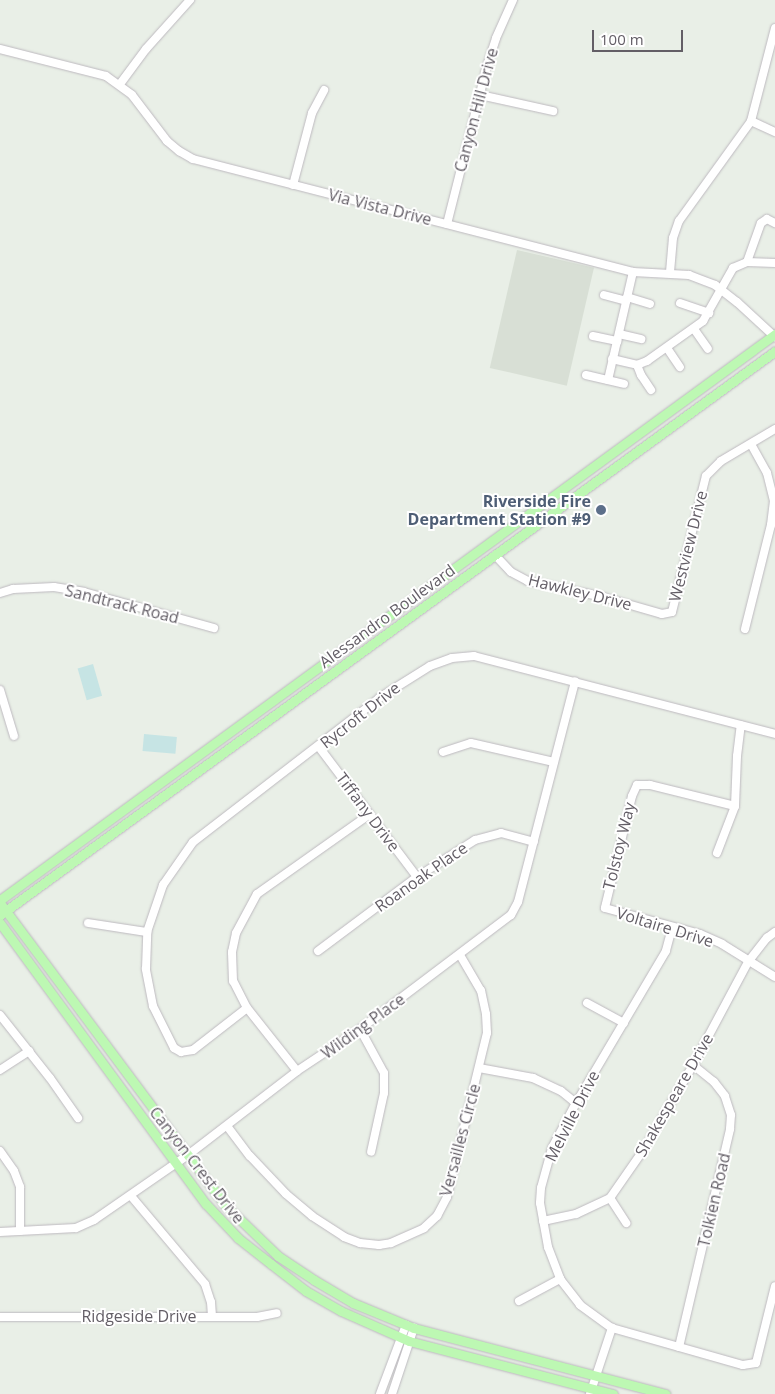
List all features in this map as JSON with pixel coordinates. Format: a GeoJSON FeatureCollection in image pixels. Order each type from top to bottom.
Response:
{"type":"FeatureCollection","features":[{"type":"Feature","properties":{"kind":"main road","name":"Alessandro Boulevard"},"geometry":{"type":"LineString","coordinates":[[0,900],[774,336]]}},
{"type":"Feature","properties":{"kind":"main road","name":"Alessandro Boulevard"},"geometry":{"type":"LineString","coordinates":[[3,913],[775,351]]}},
{"type":"Feature","properties":{"kind":"main road","name":"Canyon Crest Drive"},"geometry":{"type":"LineString","coordinates":[[0,903],[3,913],[224,1204],[278,1256],[353,1303],[410,1326],[666,1394]]}},
{"type":"Feature","properties":{"kind":"main road","name":"Canyon Crest Drive"},"geometry":{"type":"LineString","coordinates":[[0,923],[206,1204],[238,1238],[284,1275],[306,1291],[341,1311],[405,1339],[591,1391],[613,1394]]}},
{"type":"Feature","properties":{"kind":"street"},"geometry":{"type":"LineString","coordinates":[[120,84],[188,0]]}},
{"type":"Feature","properties":{"kind":"street","name":"Canyon Hill Drive"},"geometry":{"type":"LineString","coordinates":[[447,224],[496,38],[513,0]]}},
{"type":"Feature","properties":{"kind":"street"},"geometry":{"type":"LineString","coordinates":[[670,272],[673,238],[679,220],[692,200],[742,136],[751,121],[775,28]]}},
{"type":"Feature","properties":{"kind":"street","name":"Via Vista Drive"},"geometry":{"type":"LineString","coordinates":[[0,49],[91,70],[120,84],[132,95],[167,141],[179,151],[208,164],[633,272],[670,272],[700,279],[737,302],[774,336]]}},
{"type":"Feature","properties":{"kind":"street"},"geometry":{"type":"LineString","coordinates":[[293,185],[312,113],[324,90]]}},
{"type":"Feature","properties":{"kind":"street"},"geometry":{"type":"LineString","coordinates":[[480,95],[552,111]]}},
{"type":"Feature","properties":{"kind":"street"},"geometry":{"type":"LineString","coordinates":[[751,121],[775,132]]}},
{"type":"Feature","properties":{"kind":"street"},"geometry":{"type":"LineString","coordinates":[[747,262],[760,223],[767,219],[775,223]]}},
{"type":"Feature","properties":{"kind":"street"},"geometry":{"type":"LineString","coordinates":[[612,360],[637,365],[648,361],[694,329],[708,313],[733,268],[747,262],[775,262]]}},
{"type":"Feature","properties":{"kind":"street"},"geometry":{"type":"LineString","coordinates":[[608,380],[633,272]]}},
{"type":"Feature","properties":{"kind":"street"},"geometry":{"type":"LineString","coordinates":[[604,295],[650,304]]}},
{"type":"Feature","properties":{"kind":"street"},"geometry":{"type":"LineString","coordinates":[[680,303],[708,313]]}},
{"type":"Feature","properties":{"kind":"street"},"geometry":{"type":"LineString","coordinates":[[694,329],[708,349]]}},
{"type":"Feature","properties":{"kind":"street"},"geometry":{"type":"LineString","coordinates":[[593,336],[640,339]]}},
{"type":"Feature","properties":{"kind":"street"},"geometry":{"type":"LineString","coordinates":[[667,348],[680,367]]}},
{"type":"Feature","properties":{"kind":"street"},"geometry":{"type":"LineString","coordinates":[[637,365],[641,375],[652,390]]}},
{"type":"Feature","properties":{"kind":"street"},"geometry":{"type":"LineString","coordinates":[[586,375],[624,384]]}},
{"type":"Feature","properties":{"kind":"street","name":"Westview Drive"},"geometry":{"type":"LineString","coordinates":[[672,612],[706,476],[720,461],[775,429]]}},
{"type":"Feature","properties":{"kind":"street"},"geometry":{"type":"LineString","coordinates":[[745,629],[771,525],[774,501],[768,473],[750,444]]}},
{"type":"Feature","properties":{"kind":"street","name":"Hawkley Drive"},"geometry":{"type":"LineString","coordinates":[[495,555],[511,572],[528,581],[603,597],[662,614],[672,612]]}},
{"type":"Feature","properties":{"kind":"street","name":"Sandtrack Road"},"geometry":{"type":"LineString","coordinates":[[0,593],[13,589],[61,589],[84,592],[214,628]]}},
{"type":"Feature","properties":{"kind":"street","name":"Rycroft Drive"},"geometry":{"type":"LineString","coordinates":[[247,1008],[193,1050],[181,1052],[174,1048],[153,1006],[146,969],[147,932],[164,885],[193,842],[408,678],[430,666],[452,658],[474,656],[775,734]]}},
{"type":"Feature","properties":{"kind":"street","name":"Wilding Place"},"geometry":{"type":"LineString","coordinates":[[0,1232],[76,1228],[94,1220],[188,1155],[297,1071],[360,1029],[511,915],[518,902],[575,681]]}},
{"type":"Feature","properties":{"kind":"street"},"geometry":{"type":"LineString","coordinates":[[0,690],[14,736]]}},
{"type":"Feature","properties":{"kind":"street"},"geometry":{"type":"LineString","coordinates":[[717,853],[735,806],[736,756],[741,725]]}},
{"type":"Feature","properties":{"kind":"street"},"geometry":{"type":"LineString","coordinates":[[443,752],[472,744],[554,762]]}},
{"type":"Feature","properties":{"kind":"street","name":"Tiffany Drive"},"geometry":{"type":"LineString","coordinates":[[318,747],[417,877]]}},
{"type":"Feature","properties":{"kind":"street","name":"Tolstoy Way"},"geometry":{"type":"LineString","coordinates":[[605,908],[630,805],[637,785],[650,785],[735,806]]}},
{"type":"Feature","properties":{"kind":"street"},"geometry":{"type":"LineString","coordinates":[[297,1071],[247,1008],[233,981],[232,952],[236,933],[257,894],[370,814]]}},
{"type":"Feature","properties":{"kind":"street","name":"Roanoak Place"},"geometry":{"type":"LineString","coordinates":[[318,951],[417,877],[474,840],[501,833],[534,842]]}},
{"type":"Feature","properties":{"kind":"street","name":"Voltaire Drive"},"geometry":{"type":"LineString","coordinates":[[605,908],[672,928],[700,934],[722,944],[775,978]]}},
{"type":"Feature","properties":{"kind":"street"},"geometry":{"type":"LineString","coordinates":[[88,923],[147,932]]}},
{"type":"Feature","properties":{"kind":"street","name":"Melville Drive"},"geometry":{"type":"LineString","coordinates":[[672,928],[666,951],[576,1103],[552,1148],[545,1169],[540,1203],[548,1247],[560,1279],[580,1304],[612,1328],[743,1365],[756,1364],[775,1286]]}},
{"type":"Feature","properties":{"kind":"street","name":"Shakespeare Drive"},"geometry":{"type":"LineString","coordinates":[[610,1198],[644,1149],[693,1065],[748,962],[767,938],[775,932]]}},
{"type":"Feature","properties":{"kind":"street","name":"Versailles Circle"},"geometry":{"type":"LineString","coordinates":[[226,1126],[250,1156],[286,1194],[330,1229],[360,1243],[379,1245],[391,1243],[424,1228],[437,1216],[447,1197],[486,1033],[486,1014],[481,991],[460,955]]}},
{"type":"Feature","properties":{"kind":"street"},"geometry":{"type":"LineString","coordinates":[[587,1003],[624,1023]]}},
{"type":"Feature","properties":{"kind":"street"},"geometry":{"type":"LineString","coordinates":[[0,1015],[78,1118]]}},
{"type":"Feature","properties":{"kind":"street"},"geometry":{"type":"LineString","coordinates":[[360,1029],[384,1072],[384,1093],[371,1152]]}},
{"type":"Feature","properties":{"kind":"street"},"geometry":{"type":"LineString","coordinates":[[0,1070],[29,1051]]}},
{"type":"Feature","properties":{"kind":"street","name":"Tolkien Road"},"geometry":{"type":"LineString","coordinates":[[680,1347],[730,1129],[731,1115],[725,1096],[714,1082],[693,1065]]}},
{"type":"Feature","properties":{"kind":"street"},"geometry":{"type":"LineString","coordinates":[[479,1068],[533,1078],[561,1091],[576,1103]]}},
{"type":"Feature","properties":{"kind":"street"},"geometry":{"type":"LineString","coordinates":[[0,1151],[14,1170],[20,1187],[20,1231]]}},
{"type":"Feature","properties":{"kind":"street"},"geometry":{"type":"LineString","coordinates":[[131,1196],[205,1284],[211,1302],[212,1316]]}},
{"type":"Feature","properties":{"kind":"street"},"geometry":{"type":"LineString","coordinates":[[543,1221],[576,1214],[610,1198],[626,1223]]}},
{"type":"Feature","properties":{"kind":"street"},"geometry":{"type":"LineString","coordinates":[[520,1301],[560,1279]]}},
{"type":"Feature","properties":{"kind":"street","name":"Ridgeside Drive"},"geometry":{"type":"LineString","coordinates":[[0,1317],[258,1317],[277,1314]]}},
{"type":"Feature","properties":{"kind":"street"},"geometry":{"type":"LineString","coordinates":[[380,1394],[410,1326]]}},
{"type":"Feature","properties":{"kind":"street"},"geometry":{"type":"LineString","coordinates":[[591,1391],[612,1328]]}},
{"type":"Feature","properties":{"kind":"street"},"geometry":{"type":"LineString","coordinates":[[392,1394],[405,1339]]}},
{"type":"Feature","properties":{"kind":"shaded area"},"geometry":{"type":"Polygon","coordinates":[[[517,250],[594,268],[567,386],[490,368],[517,250]]]}},
{"type":"Feature","properties":{"kind":"shaded area"},"geometry":{"type":"Polygon","coordinates":[[[93,664],[102,696],[87,700],[78,668],[93,664]]]}},
{"type":"Feature","properties":{"kind":"shaded area"},"geometry":{"type":"Polygon","coordinates":[[[144,734],[177,737],[175,754],[143,751],[144,734]]]}},
{"type":"Feature","properties":{"kind":"place","name":"Riverside Fire Department Station #9"},"geometry":{"type":"Point","coordinates":[601,510]}}]}
